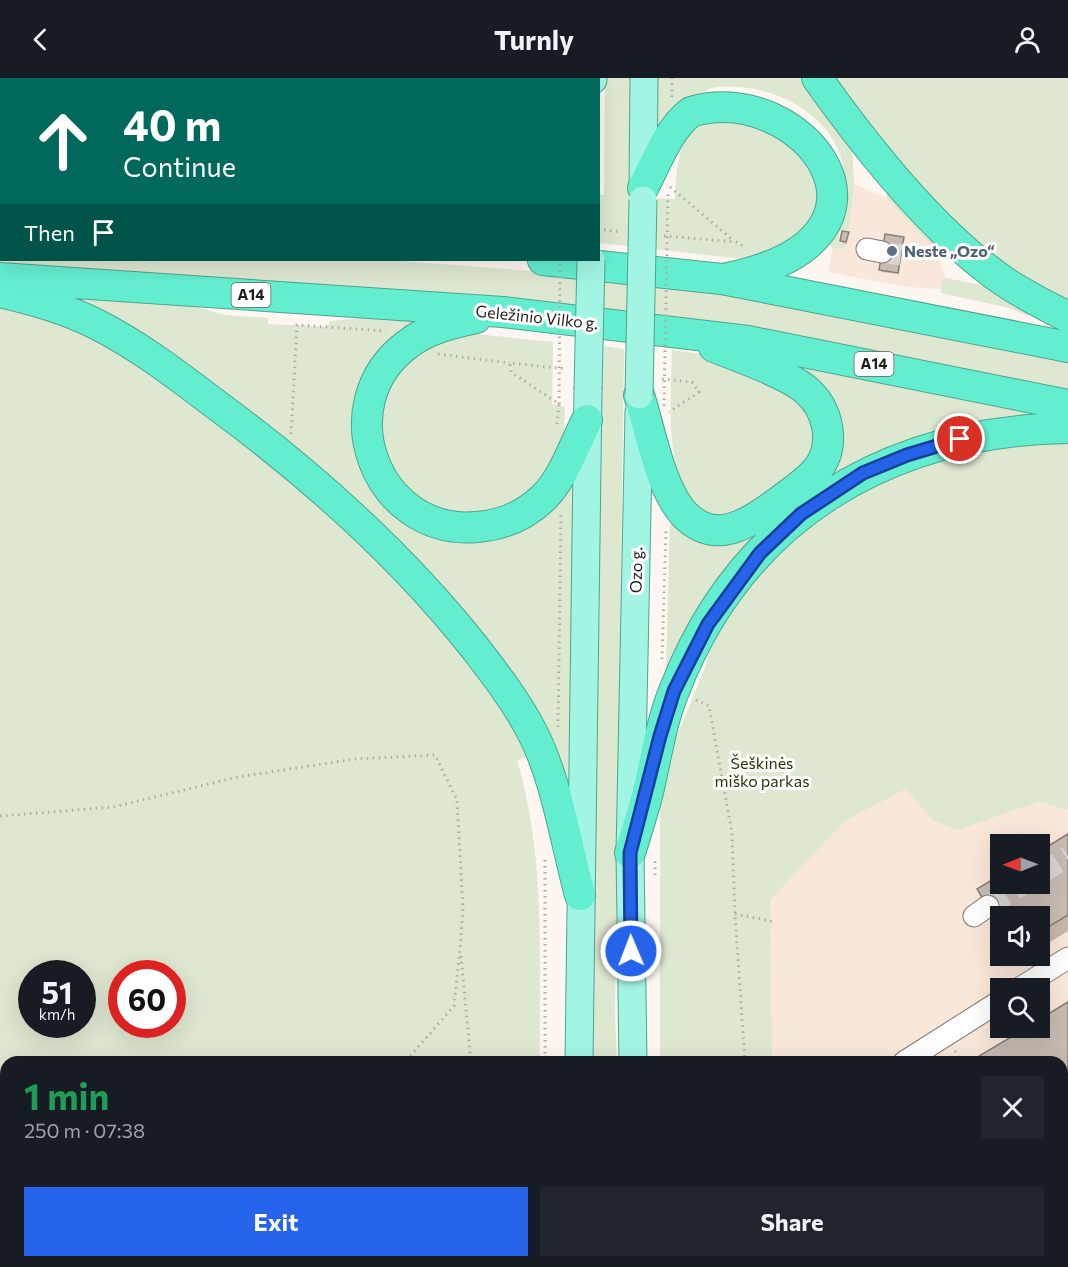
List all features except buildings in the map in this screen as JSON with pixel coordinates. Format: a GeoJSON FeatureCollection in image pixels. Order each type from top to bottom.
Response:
{"type":"FeatureCollection","features":[{"type":"Feature","properties":{"kind":"highway"},"geometry":{"type":"LineString","coordinates":[[817,78],[883,165],[951,235],[1007,283],[1068,317]]}},
{"type":"Feature","properties":{"kind":"highway"},"geometry":{"type":"LineString","coordinates":[[656,192],[672,134],[690,113],[698,108],[728,96],[752,94],[774,99],[806,118],[830,157],[832,181],[829,202],[814,236],[804,246],[774,264],[722,279]]}},
{"type":"Feature","properties":{"kind":"highway"},"geometry":{"type":"LineString","coordinates":[[552,261],[722,279],[1068,347]]}},
{"type":"Feature","properties":{"kind":"highway","name":"Geležinio Vilko g."},"geometry":{"type":"LineString","coordinates":[[0,278],[503,312],[748,341],[880,365],[1068,405]]}},
{"type":"Feature","properties":{"kind":"highway"},"geometry":{"type":"LineString","coordinates":[[0,292],[70,312],[134,345],[169,369],[289,461],[405,567],[434,597],[514,702],[544,759],[580,895]]}},
{"type":"Feature","properties":{"kind":"highway"},"geometry":{"type":"LineString","coordinates":[[503,312],[431,331],[408,344],[392,358],[379,377],[371,398],[366,423],[367,444],[387,487],[402,503],[422,518],[442,526],[464,528],[488,526],[510,520],[527,511],[551,490],[587,420]]}},
{"type":"Feature","properties":{"kind":"highway"},"geometry":{"type":"LineString","coordinates":[[652,401],[674,501],[685,514],[708,528],[728,529],[743,526],[800,486],[816,471],[825,455],[828,439],[823,412],[803,388],[678,333]]}},
{"type":"Feature","properties":{"kind":"highway"},"geometry":{"type":"LineString","coordinates":[[643,851],[660,736],[674,691],[708,624],[760,553],[801,514],[827,496],[863,473],[907,455],[960,439],[1002,432],[1068,428]]}},
{"type":"Feature","properties":{"kind":"main road","name":"Ozo g."},"geometry":{"type":"LineString","coordinates":[[633,1056],[643,851],[656,192],[644,78]]}},
{"type":"Feature","properties":{"kind":"main road"},"geometry":{"type":"LineString","coordinates":[[579,1056],[591,261]]}},
{"type":"Feature","properties":{"kind":"street"},"geometry":{"type":"LineString","coordinates":[[1036,978],[1068,958]]}},
{"type":"Feature","properties":{"kind":"street"},"geometry":{"type":"LineString","coordinates":[[913,1056],[990,1007]]}},
{"type":"Feature","properties":{"kind":"path"},"geometry":{"type":"LineString","coordinates":[[656,192],[774,264]]}},
{"type":"Feature","properties":{"kind":"path"},"geometry":{"type":"LineString","coordinates":[[652,401],[656,192]]}},
{"type":"Feature","properties":{"kind":"path"},"geometry":{"type":"LineString","coordinates":[[600,229],[631,233]]}},
{"type":"Feature","properties":{"kind":"path"},"geometry":{"type":"LineString","coordinates":[[653,235],[736,242]]}},
{"type":"Feature","properties":{"kind":"path"},"geometry":{"type":"LineString","coordinates":[[511,372],[559,404],[560,261]]}},
{"type":"Feature","properties":{"kind":"path"},"geometry":{"type":"LineString","coordinates":[[664,416],[699,392]]}},
{"type":"Feature","properties":{"kind":"path"},"geometry":{"type":"LineString","coordinates":[[544,759],[557,748],[561,506],[560,499],[551,490]]}},
{"type":"Feature","properties":{"kind":"path"},"geometry":{"type":"LineString","coordinates":[[662,661],[667,507],[674,501]]}},
{"type":"Feature","properties":{"kind":"path"},"geometry":{"type":"LineString","coordinates":[[709,706],[732,833],[745,1056]]}},
{"type":"Feature","properties":{"kind":"path"},"geometry":{"type":"LineString","coordinates":[[0,816],[113,807],[238,777],[355,759],[435,755],[457,800],[463,909],[460,948],[454,1006],[410,1056]]}},
{"type":"Feature","properties":{"kind":"path"},"geometry":{"type":"LineString","coordinates":[[544,850],[545,1056]]}},
{"type":"Feature","properties":{"kind":"path"},"geometry":{"type":"LineString","coordinates":[[643,851],[654,884]]}},
{"type":"Feature","properties":{"kind":"path"},"geometry":{"type":"LineString","coordinates":[[735,914],[777,922]]}},
{"type":"Feature","properties":{"kind":"path"},"geometry":{"type":"LineString","coordinates":[[460,948],[470,1056]]}},
{"type":"Feature","properties":{"kind":"shaded area"},"geometry":{"type":"Polygon","coordinates":[[[854,184],[886,198],[935,249],[946,278],[939,289],[907,287],[828,272],[833,249],[843,248],[846,245],[838,243],[840,230],[849,230],[854,184]]]}},
{"type":"Feature","properties":{"kind":"shaded area"},"geometry":{"type":"Polygon","coordinates":[[[906,789],[933,821],[958,830],[1039,802],[1068,810],[1068,1056],[772,1056],[768,911],[770,900],[846,820],[906,789]]]}},
{"type":"Feature","properties":{"kind":"green space"},"geometry":{"type":"Polygon","coordinates":[[[605,78],[632,78],[629,197],[675,199],[679,161],[692,125],[766,109],[822,178],[815,216],[790,246],[743,259],[600,243],[600,195],[604,195],[605,78]]]}},
{"type":"Feature","properties":{"kind":"green space"},"geometry":{"type":"Polygon","coordinates":[[[656,78],[803,78],[852,145],[854,184],[849,230],[840,230],[838,242],[847,244],[843,248],[833,249],[827,241],[843,193],[843,168],[836,146],[823,126],[806,110],[784,98],[761,90],[736,87],[711,88],[689,101],[657,130],[656,78]]]}},
{"type":"Feature","properties":{"kind":"green space"},"geometry":{"type":"Polygon","coordinates":[[[831,78],[1068,78],[1068,305],[999,260],[952,220],[909,175],[831,78]]]}},
{"type":"Feature","properties":{"kind":"green space"},"geometry":{"type":"Polygon","coordinates":[[[889,192],[942,245],[940,248],[935,249],[886,198],[889,192]]]}},
{"type":"Feature","properties":{"kind":"green space"},"geometry":{"type":"Polygon","coordinates":[[[0,261],[401,261],[672,285],[1068,359],[1068,393],[0,266],[0,261]]]}},
{"type":"Feature","properties":{"kind":"green space"},"geometry":{"type":"Polygon","coordinates":[[[946,278],[986,286],[1031,312],[1028,316],[1009,308],[941,293],[940,283],[946,278]]]}},
{"type":"Feature","properties":{"kind":"green space"},"geometry":{"type":"Polygon","coordinates":[[[57,295],[174,301],[225,315],[268,318],[268,324],[327,327],[330,321],[385,316],[419,320],[389,342],[373,360],[357,438],[458,540],[574,460],[568,805],[550,752],[315,467],[251,412],[189,368],[57,295]]]}},
{"type":"Feature","properties":{"kind":"green space"},"geometry":{"type":"Polygon","coordinates":[[[0,305],[86,332],[165,377],[350,527],[453,642],[535,754],[517,760],[533,834],[539,910],[540,1056],[0,1056],[0,305]]]}},
{"type":"Feature","properties":{"kind":"green space"},"geometry":{"type":"Polygon","coordinates":[[[466,333],[553,342],[552,404],[565,407],[564,440],[542,489],[499,516],[430,510],[390,471],[377,418],[406,356],[466,333]]]}},
{"type":"Feature","properties":{"kind":"green space"},"geometry":{"type":"Polygon","coordinates":[[[604,346],[624,349],[615,1014],[617,1056],[593,1056],[591,1007],[598,472],[604,346]]]}},
{"type":"Feature","properties":{"kind":"green space"},"geometry":{"type":"Polygon","coordinates":[[[672,350],[714,356],[802,398],[814,412],[814,459],[743,515],[705,517],[687,495],[680,479],[672,443],[672,350]]]}},
{"type":"Feature","properties":{"kind":"green space"},"geometry":{"type":"Polygon","coordinates":[[[753,355],[1058,414],[818,486],[839,439],[753,355]]]}},
{"type":"Feature","properties":{"kind":"green space","name":"Šeškinės miško parkas"},"geometry":{"type":"Polygon","coordinates":[[[1068,438],[1068,810],[1039,802],[958,830],[933,821],[906,789],[846,820],[770,900],[772,1056],[660,1056],[660,809],[670,753],[706,665],[716,624],[754,573],[847,493],[951,452],[1068,438]]]}},
{"type":"Feature","properties":{"kind":"green space"},"geometry":{"type":"Polygon","coordinates":[[[670,512],[772,523],[709,593],[683,634],[666,670],[670,512]]]}},
{"type":"Feature","properties":{"kind":"tunnel"},"geometry":{"type":"LineString","coordinates":[[882,252],[901,255]]}},
{"type":"Feature","properties":{"kind":"tunnel"},"geometry":{"type":"LineString","coordinates":[[1050,868],[1068,856]]}},
{"type":"Feature","properties":{"kind":"tunnel"},"geometry":{"type":"LineString","coordinates":[[988,906],[1008,894]]}},
{"type":"Feature","properties":{"kind":"place","name":"Neste „Ozo“"},"geometry":{"type":"Point","coordinates":[892,251]}},
{"type":"Feature","properties":{"kind":"route"},"geometry":{"type":"LineString","coordinates":[[631,951],[630,853],[674,691],[690,655],[708,624],[760,553],[801,514],[863,473],[907,455],[960,439]]}}]}
